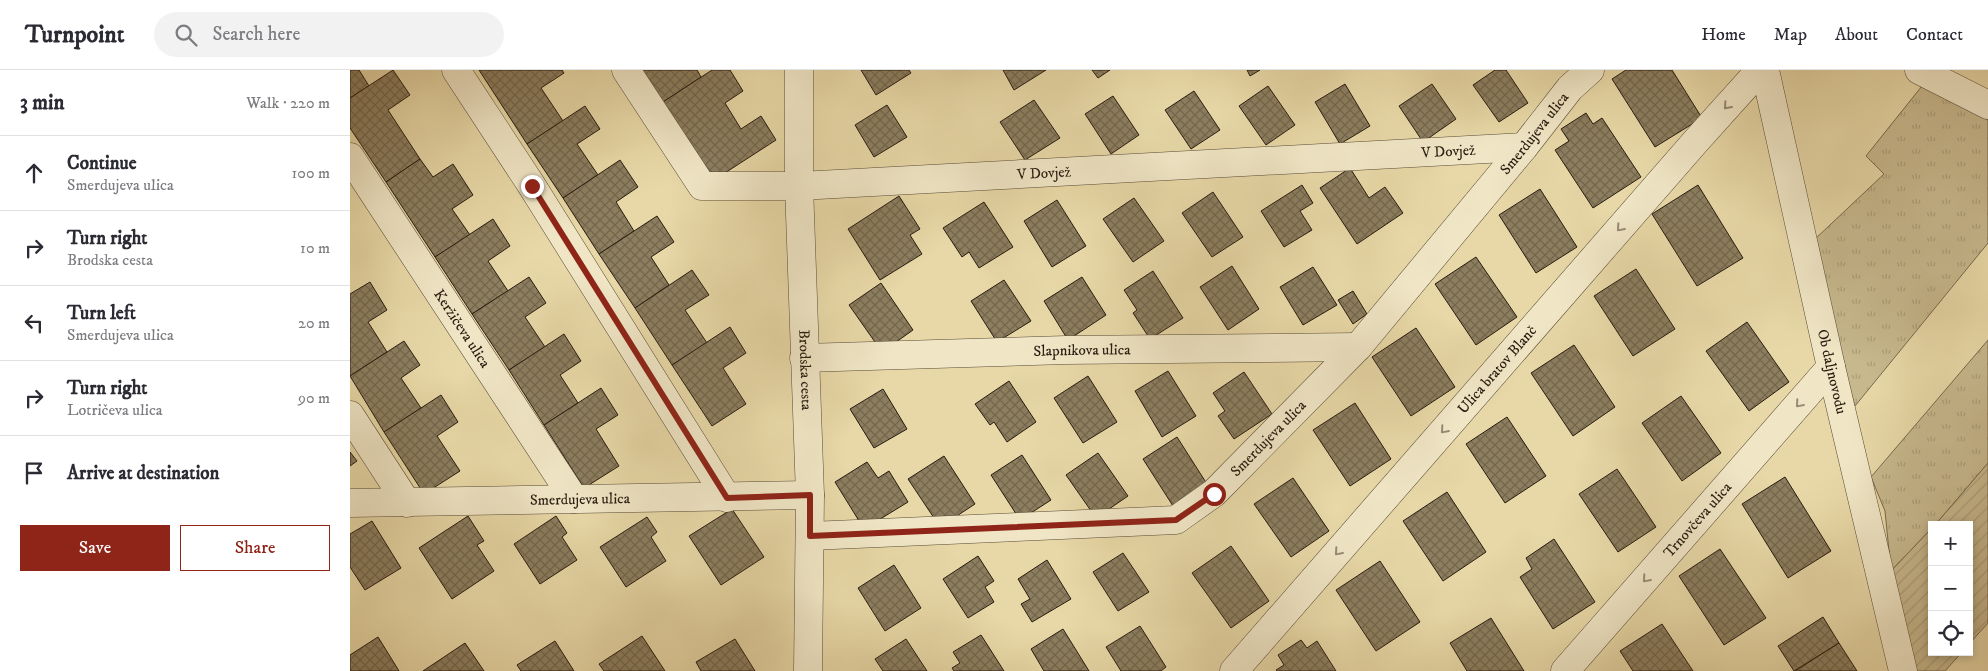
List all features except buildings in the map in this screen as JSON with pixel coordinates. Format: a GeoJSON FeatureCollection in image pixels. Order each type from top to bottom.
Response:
{"type":"FeatureCollection","features":[{"type":"Feature","properties":{"kind":"street"},"geometry":{"type":"LineString","coordinates":[[456,70],[532,186],[727,498]]}},
{"type":"Feature","properties":{"kind":"street","name":"V Dovjež"},"geometry":{"type":"LineString","coordinates":[[626,70],[702,186],[799,186],[1524,147]]}},
{"type":"Feature","properties":{"kind":"street","name":"Brodska cesta"},"geometry":{"type":"LineString","coordinates":[[798,70],[799,186],[810,495],[808,671]]}},
{"type":"Feature","properties":{"kind":"street","name":"Smerdujeva ulica"},"geometry":{"type":"LineString","coordinates":[[810,536],[1176,520],[1214,494],[1358,347],[1524,147],[1570,88],[1590,70]]}},
{"type":"Feature","properties":{"kind":"street","name":"Ulica bratov Blanč"},"geometry":{"type":"LineString","coordinates":[[1234,671],[1689,148],[1760,70]]}},
{"type":"Feature","properties":{"kind":"street","name":"Ob daljnovodu"},"geometry":{"type":"LineString","coordinates":[[1765,70],[1901,669]]}},
{"type":"Feature","properties":{"kind":"street"},"geometry":{"type":"LineString","coordinates":[[1918,70],[1988,105]]}},
{"type":"Feature","properties":{"kind":"street","name":"Keržičeva ulica"},"geometry":{"type":"LineString","coordinates":[[350,158],[574,499]]}},
{"type":"Feature","properties":{"kind":"street","name":"Slapnikova ulica"},"geometry":{"type":"LineString","coordinates":[[804,358],[1066,350],[1358,347]]}},
{"type":"Feature","properties":{"kind":"street","name":"Trnovčeva ulica"},"geometry":{"type":"LineString","coordinates":[[1565,671],[1831,367]]}},
{"type":"Feature","properties":{"kind":"street"},"geometry":{"type":"LineString","coordinates":[[350,415],[407,503]]}},
{"type":"Feature","properties":{"kind":"street","name":"Smerdujeva ulica"},"geometry":{"type":"LineString","coordinates":[[350,503],[727,498],[810,495]]}},
{"type":"Feature","properties":{"kind":"green space"},"geometry":{"type":"Polygon","coordinates":[[[1922,86],[1940,93],[1988,120],[1988,243],[1855,406],[1839,351],[1814,240],[1884,174],[1866,156],[1922,86]]]}},
{"type":"Feature","properties":{"kind":"green space"},"geometry":{"type":"Polygon","coordinates":[[[1988,340],[1988,463],[1938,521],[1928,521],[1928,532],[1891,571],[1885,511],[1871,477],[1988,340]]]}},
{"type":"Feature","properties":{"kind":"green space"},"geometry":{"type":"Polygon","coordinates":[[[1988,463],[1988,623],[1973,640],[1973,521],[1938,521],[1988,463]]]}},
{"type":"Feature","properties":{"kind":"green space"},"geometry":{"type":"Polygon","coordinates":[[[1928,532],[1928,656],[1958,656],[1945,671],[1914,671],[1891,571],[1928,532]]]}},
{"type":"Feature","properties":{"kind":"route"},"geometry":{"type":"LineString","coordinates":[[532,186],[727,498],[810,495],[810,536],[1176,520],[1214,494]]}}]}
